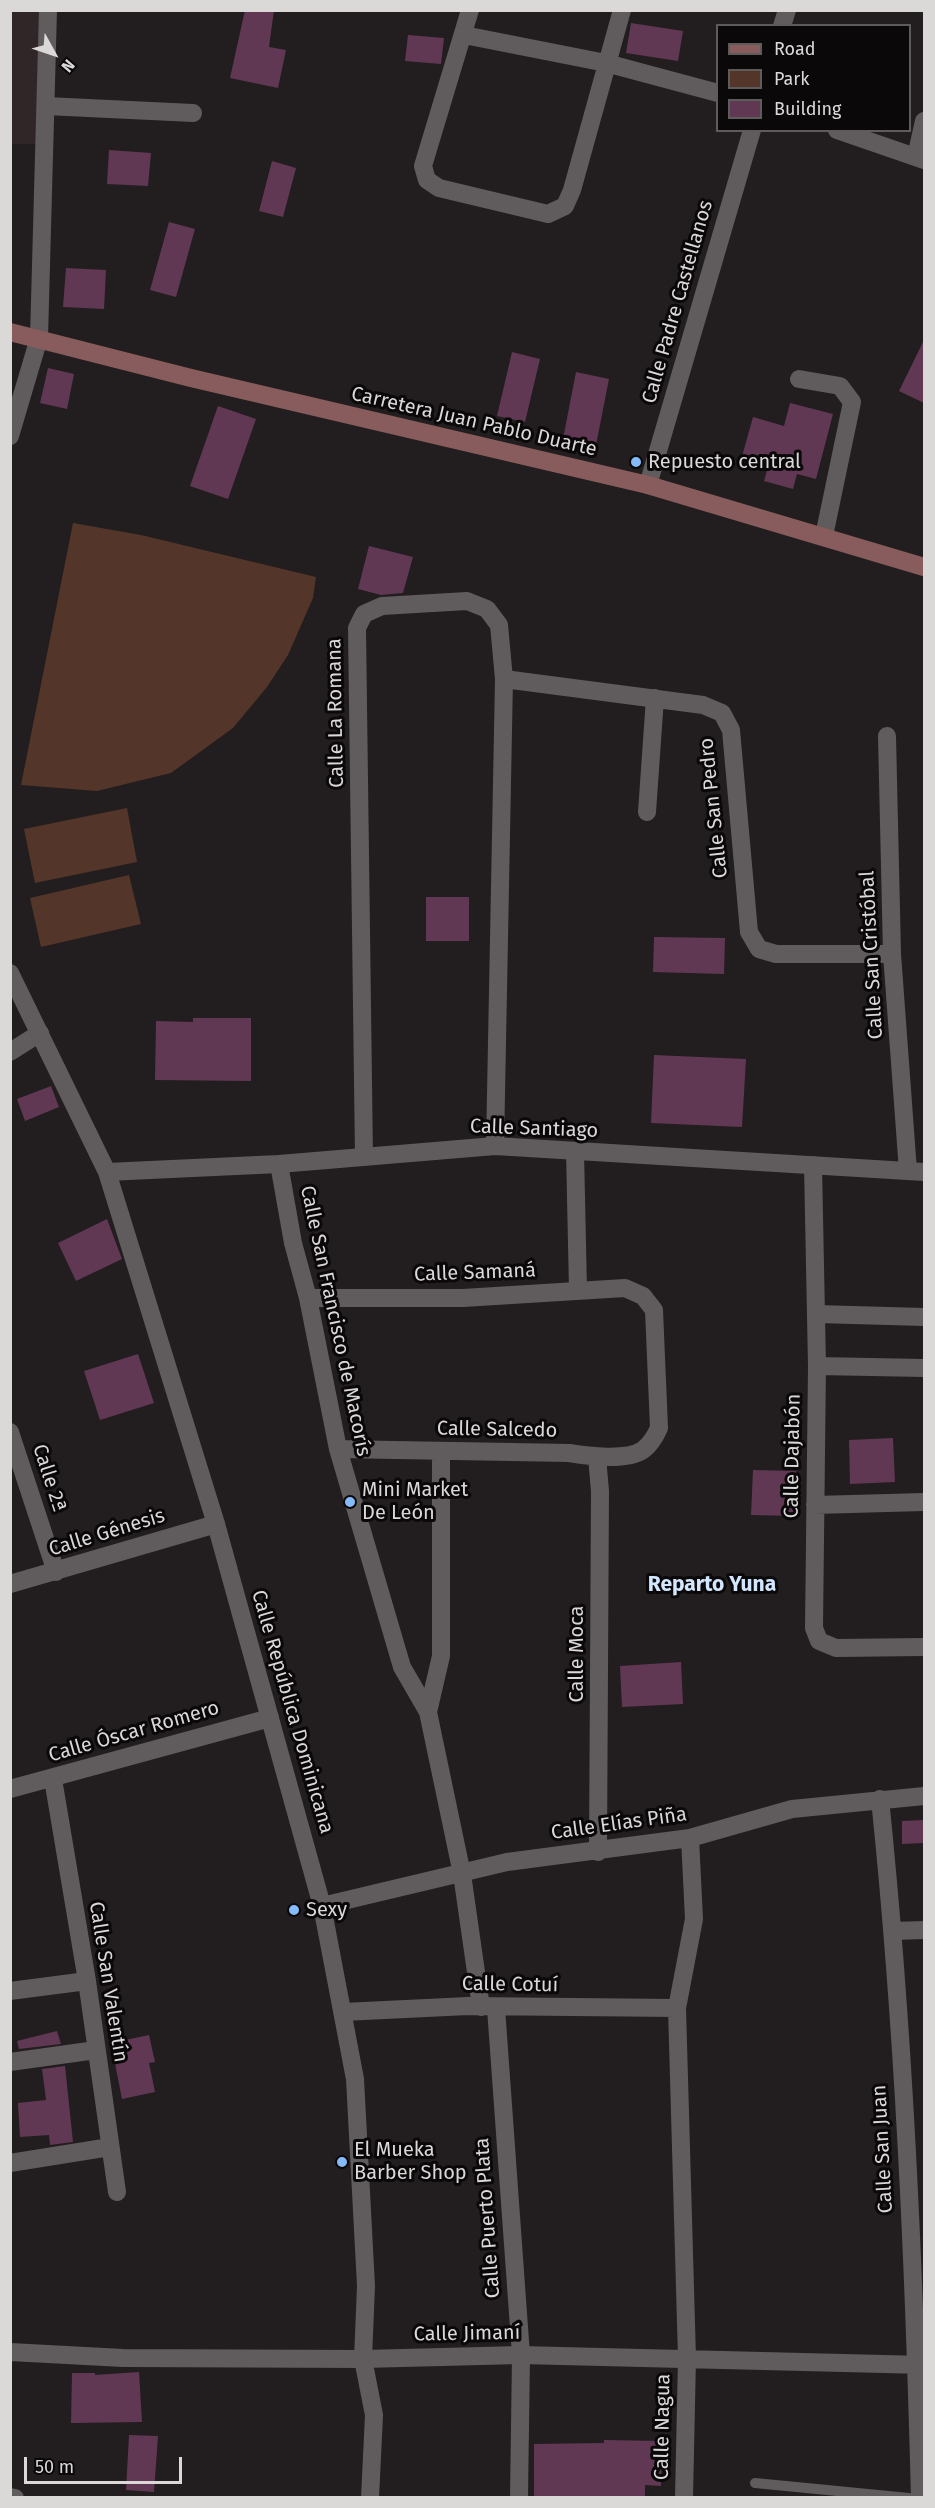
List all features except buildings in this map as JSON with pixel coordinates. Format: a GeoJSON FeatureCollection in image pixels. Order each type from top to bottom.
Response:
{"type":"FeatureCollection","features":[{"type":"Feature","properties":{"kind":"main road","name":"Carretera Juan Pablo Duarte"},"geometry":{"type":"LineString","coordinates":[[10,332],[191,378],[648,485],[755,519],[824,536],[924,567]]}},
{"type":"Feature","properties":{"kind":"street"},"geometry":{"type":"LineString","coordinates":[[10,436],[39,338],[48,10]]}},
{"type":"Feature","properties":{"kind":"street"},"geometry":{"type":"LineString","coordinates":[[470,10],[423,166],[427,180],[439,188],[548,214],[565,206],[572,190],[622,10]]}},
{"type":"Feature","properties":{"kind":"street"},"geometry":{"type":"LineString","coordinates":[[464,35],[606,63],[716,93]]}},
{"type":"Feature","properties":{"kind":"street"},"geometry":{"type":"LineString","coordinates":[[46,106],[193,113]]}},
{"type":"Feature","properties":{"kind":"street"},"geometry":{"type":"LineString","coordinates":[[843,132],[920,158],[924,121]]}},
{"type":"Feature","properties":{"kind":"street","name":"Calle Padre Castellanos"},"geometry":{"type":"LineString","coordinates":[[648,485],[751,132]]}},
{"type":"Feature","properties":{"kind":"street"},"geometry":{"type":"LineString","coordinates":[[799,379],[840,386],[852,402],[824,536]]}},
{"type":"Feature","properties":{"kind":"street","name":"Calle La Romana"},"geometry":{"type":"LineString","coordinates":[[364,1157],[357,628],[364,614],[382,606],[467,601],[487,609],[499,625],[504,679],[495,1146]]}},
{"type":"Feature","properties":{"kind":"street","name":"Calle San Pedro"},"geometry":{"type":"LineString","coordinates":[[504,679],[703,705],[723,713],[731,730],[749,932],[759,949],[776,954],[892,954]]}},
{"type":"Feature","properties":{"kind":"street"},"geometry":{"type":"LineString","coordinates":[[647,812],[655,698]]}},
{"type":"Feature","properties":{"kind":"street","name":"Calle San Cristóbal"},"geometry":{"type":"LineString","coordinates":[[886,736],[892,954],[916,1172]]}},
{"type":"Feature","properties":{"kind":"street","name":"Calle República Dominicana"},"geometry":{"type":"LineString","coordinates":[[10,973],[106,1172],[216,1524],[322,1906],[355,2079],[361,2151],[366,2286],[363,2360],[374,2415],[370,2498]]}},
{"type":"Feature","properties":{"kind":"street"},"geometry":{"type":"LineString","coordinates":[[10,1052],[40,1033]]}},
{"type":"Feature","properties":{"kind":"street","name":"Calle Santiago"},"geometry":{"type":"LineString","coordinates":[[106,1172],[279,1164],[495,1146],[916,1172]]}},
{"type":"Feature","properties":{"kind":"street"},"geometry":{"type":"LineString","coordinates":[[575,1151],[578,1290]]}},
{"type":"Feature","properties":{"kind":"street","name":"Calle San Francisco de Macorís"},"geometry":{"type":"LineString","coordinates":[[279,1164],[293,1244],[308,1298],[338,1449],[402,1667],[428,1712],[488,2008]]}},
{"type":"Feature","properties":{"kind":"street","name":"Calle Dajabón"},"geometry":{"type":"LineString","coordinates":[[813,1165],[817,1366],[814,1628],[819,1641],[836,1647],[924,1647]]}},
{"type":"Feature","properties":{"kind":"street","name":"Calle Samaná"},"geometry":{"type":"LineString","coordinates":[[308,1298],[463,1298],[625,1288],[643,1296],[654,1310],[659,1428],[651,1443]]}},
{"type":"Feature","properties":{"kind":"street"},"geometry":{"type":"LineString","coordinates":[[816,1314],[924,1317]]}},
{"type":"Feature","properties":{"kind":"street"},"geometry":{"type":"LineString","coordinates":[[817,1366],[924,1368]]}},
{"type":"Feature","properties":{"kind":"street","name":"Calle 2ª"},"geometry":{"type":"LineString","coordinates":[[10,1432],[56,1572]]}},
{"type":"Feature","properties":{"kind":"street","name":"Calle Salcedo"},"geometry":{"type":"LineString","coordinates":[[338,1449],[569,1453],[597,1457],[640,1452],[651,1443]]}},
{"type":"Feature","properties":{"kind":"street"},"geometry":{"type":"LineString","coordinates":[[428,1712],[441,1656],[441,1452]]}},
{"type":"Feature","properties":{"kind":"street","name":"Calle Moca"},"geometry":{"type":"LineString","coordinates":[[597,1457],[600,1491],[598,1852]]}},
{"type":"Feature","properties":{"kind":"street"},"geometry":{"type":"LineString","coordinates":[[815,1505],[924,1502]]}},
{"type":"Feature","properties":{"kind":"street","name":"Calle Génesis"},"geometry":{"type":"LineString","coordinates":[[10,1584],[216,1524]]}},
{"type":"Feature","properties":{"kind":"street","name":"Calle Óscar Romero"},"geometry":{"type":"LineString","coordinates":[[10,1789],[270,1718]]}},
{"type":"Feature","properties":{"kind":"street","name":"Calle San Valentín"},"geometry":{"type":"LineString","coordinates":[[53,1779],[87,1981],[117,2192]]}},
{"type":"Feature","properties":{"kind":"street","name":"Calle Elías Piña"},"geometry":{"type":"LineString","coordinates":[[322,1906],[507,1862],[598,1852],[690,1838],[792,1809],[924,1796]]}},
{"type":"Feature","properties":{"kind":"street","name":"Calle San Juan"},"geometry":{"type":"LineString","coordinates":[[880,1799],[894,1931],[921,2365],[920,2498]]}},
{"type":"Feature","properties":{"kind":"street","name":"Calle Nagua"},"geometry":{"type":"LineString","coordinates":[[684,2498],[687,2358],[677,2008],[694,1920],[690,1838]]}},
{"type":"Feature","properties":{"kind":"street"},"geometry":{"type":"LineString","coordinates":[[894,1931],[924,1930]]}},
{"type":"Feature","properties":{"kind":"street"},"geometry":{"type":"LineString","coordinates":[[10,1991],[87,1981]]}},
{"type":"Feature","properties":{"kind":"street","name":"Calle Cotuí"},"geometry":{"type":"LineString","coordinates":[[343,2012],[488,2008],[677,2008]]}},
{"type":"Feature","properties":{"kind":"street","name":"Calle Puerto Plata"},"geometry":{"type":"LineString","coordinates":[[488,2008],[520,2355],[519,2498]]}},
{"type":"Feature","properties":{"kind":"street"},"geometry":{"type":"LineString","coordinates":[[10,2062],[96,2050]]}},
{"type":"Feature","properties":{"kind":"street"},"geometry":{"type":"LineString","coordinates":[[10,2163],[110,2147]]}},
{"type":"Feature","properties":{"kind":"street","name":"Calle Jimaní"},"geometry":{"type":"LineString","coordinates":[[10,2352],[123,2358],[363,2360],[520,2355],[921,2365]]}},
{"type":"Feature","properties":{"kind":"lane"},"geometry":{"type":"LineString","coordinates":[[755,2483],[909,2498]]}},
{"type":"Feature","properties":{"kind":"shaded area"},"geometry":{"type":"Polygon","coordinates":[[[11,11],[41,11],[38,144],[11,144],[11,11]]]}},
{"type":"Feature","properties":{"kind":"green space"},"geometry":{"type":"Polygon","coordinates":[[[73,523],[141,535],[316,577],[313,598],[288,655],[267,687],[233,728],[171,773],[97,791],[21,785],[73,523]]]}},
{"type":"Feature","properties":{"kind":"green space"},"geometry":{"type":"Polygon","coordinates":[[[127,808],[137,862],[35,883],[24,829],[127,808]]]}},
{"type":"Feature","properties":{"kind":"green space"},"geometry":{"type":"Polygon","coordinates":[[[129,875],[141,924],[41,947],[30,898],[129,875]]]}},
{"type":"Feature","properties":{"kind":"place","name":"Repuesto central"},"geometry":{"type":"Point","coordinates":[636,462]}},
{"type":"Feature","properties":{"kind":"place","name":"Mini Market De León"},"geometry":{"type":"Point","coordinates":[350,1502]}},
{"type":"Feature","properties":{"kind":"place","name":"Sexy"},"geometry":{"type":"Point","coordinates":[294,1910]}},
{"type":"Feature","properties":{"kind":"place","name":"El Mueka Barber Shop"},"geometry":{"type":"Point","coordinates":[342,2162]}},
{"type":"Feature","properties":{"kind":"district","name":"Reparto Yuna"},"geometry":{"type":"Point","coordinates":[712,1585]}}]}
